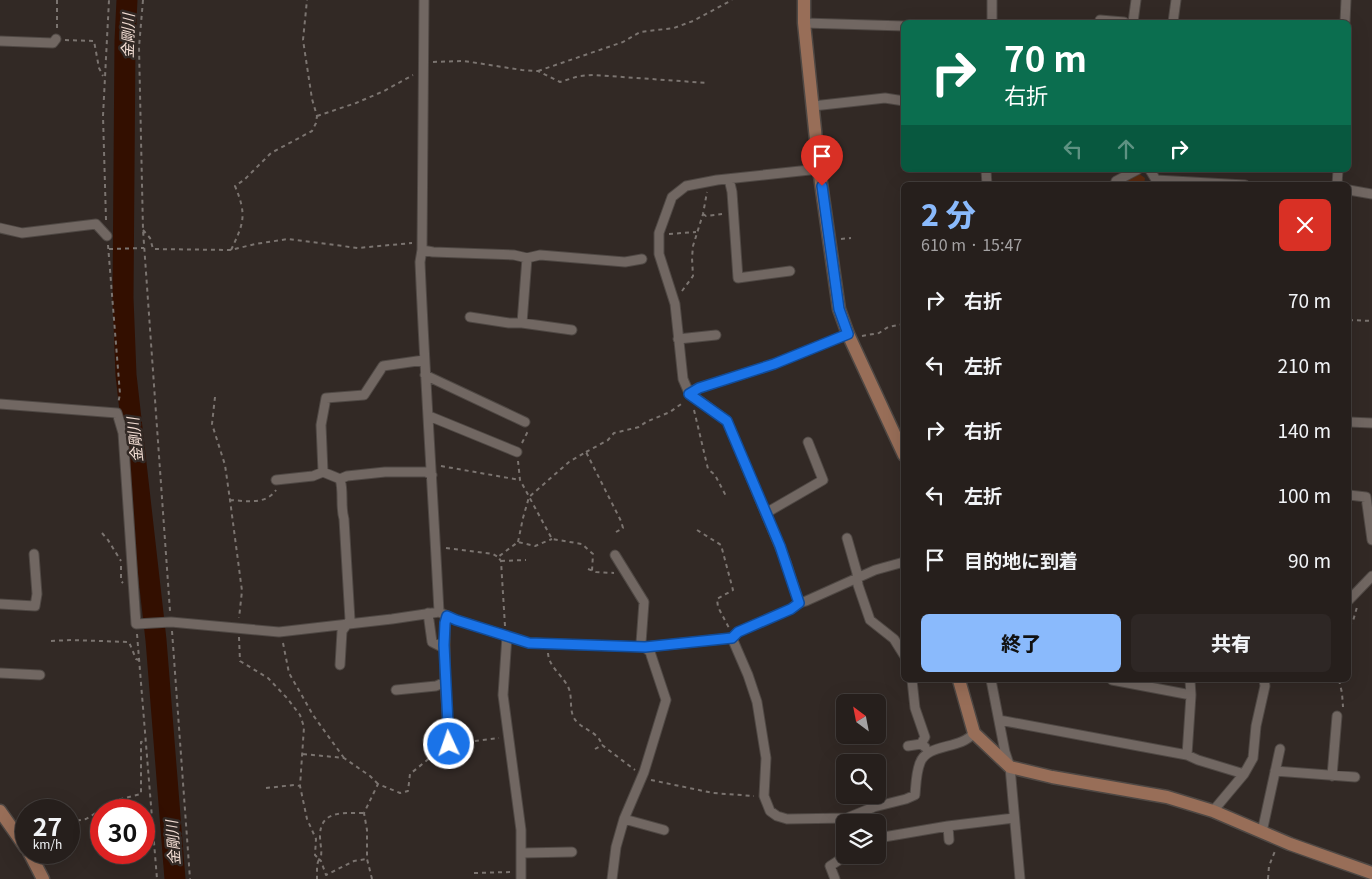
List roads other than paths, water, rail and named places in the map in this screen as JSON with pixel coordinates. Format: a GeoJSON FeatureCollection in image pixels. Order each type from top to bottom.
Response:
{"type":"FeatureCollection","features":[{"type":"Feature","properties":{"kind":"street"},"geometry":{"type":"LineString","coordinates":[[424,0],[422,250],[420,262],[436,547],[445,623],[445,682],[449,744],[454,761]]}},
{"type":"Feature","properties":{"kind":"street"},"geometry":{"type":"LineString","coordinates":[[804,0],[804,23],[819,169],[839,309],[850,338],[901,448]]}},
{"type":"Feature","properties":{"kind":"street"},"geometry":{"type":"LineString","coordinates":[[992,0],[992,20]]}},
{"type":"Feature","properties":{"kind":"street"},"geometry":{"type":"LineString","coordinates":[[1133,20],[1136,0]]}},
{"type":"Feature","properties":{"kind":"street"},"geometry":{"type":"LineString","coordinates":[[1173,20],[1176,0]]}},
{"type":"Feature","properties":{"kind":"street"},"geometry":{"type":"LineString","coordinates":[[1345,20],[1346,0]]}},
{"type":"Feature","properties":{"kind":"street"},"geometry":{"type":"LineString","coordinates":[[804,23],[901,26]]}},
{"type":"Feature","properties":{"kind":"street"},"geometry":{"type":"LineString","coordinates":[[0,42],[53,43],[56,39]]}},
{"type":"Feature","properties":{"kind":"street"},"geometry":{"type":"LineString","coordinates":[[813,106],[885,98],[901,100]]}},
{"type":"Feature","properties":{"kind":"street"},"geometry":{"type":"LineString","coordinates":[[799,603],[786,562],[727,421],[689,394],[683,379],[674,304],[659,254],[659,234],[672,197],[686,186],[819,169]]}},
{"type":"Feature","properties":{"kind":"street"},"geometry":{"type":"LineString","coordinates":[[1116,182],[1133,172]]}},
{"type":"Feature","properties":{"kind":"street"},"geometry":{"type":"LineString","coordinates":[[729,179],[732,192],[738,278],[790,271]]}},
{"type":"Feature","properties":{"kind":"street"},"geometry":{"type":"LineString","coordinates":[[1351,190],[1372,194]]}},
{"type":"Feature","properties":{"kind":"street"},"geometry":{"type":"LineString","coordinates":[[0,228],[22,233],[96,224],[107,236]]}},
{"type":"Feature","properties":{"kind":"street"},"geometry":{"type":"LineString","coordinates":[[422,250],[514,255],[527,258],[540,255],[625,262],[642,259]]}},
{"type":"Feature","properties":{"kind":"street"},"geometry":{"type":"LineString","coordinates":[[522,323],[527,258]]}},
{"type":"Feature","properties":{"kind":"street"},"geometry":{"type":"LineString","coordinates":[[470,316],[509,323],[572,330]]}},
{"type":"Feature","properties":{"kind":"street"},"geometry":{"type":"LineString","coordinates":[[678,339],[716,336]]}},
{"type":"Feature","properties":{"kind":"street"},"geometry":{"type":"LineString","coordinates":[[689,394],[699,388],[850,338]]}},
{"type":"Feature","properties":{"kind":"street"},"geometry":{"type":"LineString","coordinates":[[323,472],[321,426],[326,398],[364,395],[383,366],[424,360]]}},
{"type":"Feature","properties":{"kind":"street"},"geometry":{"type":"LineString","coordinates":[[425,375],[525,422]]}},
{"type":"Feature","properties":{"kind":"street"},"geometry":{"type":"LineString","coordinates":[[0,404],[117,413],[123,433],[136,624],[171,622],[282,631],[345,625],[428,613],[443,614],[456,620],[529,643],[645,647],[732,638],[738,632],[791,609],[799,603],[806,602],[875,570],[901,563]]}},
{"type":"Feature","properties":{"kind":"street"},"geometry":{"type":"LineString","coordinates":[[429,416],[517,452]]}},
{"type":"Feature","properties":{"kind":"street"},"geometry":{"type":"LineString","coordinates":[[1351,422],[1372,423]]}},
{"type":"Feature","properties":{"kind":"street"},"geometry":{"type":"LineString","coordinates":[[766,513],[823,480],[808,442]]}},
{"type":"Feature","properties":{"kind":"street"},"geometry":{"type":"LineString","coordinates":[[280,479],[313,476],[323,472],[340,479],[347,476],[385,472],[426,472],[432,475]]}},
{"type":"Feature","properties":{"kind":"street"},"geometry":{"type":"LineString","coordinates":[[340,479],[350,620],[342,631],[340,665]]}},
{"type":"Feature","properties":{"kind":"street"},"geometry":{"type":"LineString","coordinates":[[1351,495],[1369,497],[1372,540]]}},
{"type":"Feature","properties":{"kind":"street"},"geometry":{"type":"LineString","coordinates":[[847,538],[858,578],[858,585],[870,620],[894,640],[901,650]]}},
{"type":"Feature","properties":{"kind":"street"},"geometry":{"type":"LineString","coordinates":[[0,604],[35,606],[37,594],[34,554]]}},
{"type":"Feature","properties":{"kind":"street"},"geometry":{"type":"LineString","coordinates":[[612,879],[616,847],[624,819],[644,772],[666,700],[650,652],[641,642],[644,602],[615,555]]}},
{"type":"Feature","properties":{"kind":"street"},"geometry":{"type":"LineString","coordinates":[[1351,598],[1372,576]]}},
{"type":"Feature","properties":{"kind":"street"},"geometry":{"type":"LineString","coordinates":[[428,613],[432,642],[440,646],[444,645]]}},
{"type":"Feature","properties":{"kind":"street"},"geometry":{"type":"LineString","coordinates":[[507,636],[503,695],[521,830],[521,876]]}},
{"type":"Feature","properties":{"kind":"street"},"geometry":{"type":"LineString","coordinates":[[732,638],[748,675],[760,718],[766,758],[764,796],[770,811],[777,816],[787,819],[836,820]]}},
{"type":"Feature","properties":{"kind":"street"},"geometry":{"type":"LineString","coordinates":[[0,672],[40,675]]}},
{"type":"Feature","properties":{"kind":"street"},"geometry":{"type":"LineString","coordinates":[[396,690],[436,686],[445,682]]}},
{"type":"Feature","properties":{"kind":"street"},"geometry":{"type":"LineString","coordinates":[[912,682],[915,708],[925,737],[921,744]]}},
{"type":"Feature","properties":{"kind":"street"},"geometry":{"type":"LineString","coordinates":[[960,682],[974,733],[1010,767],[1052,777],[1167,797],[1213,811],[1344,865],[1372,873]]}},
{"type":"Feature","properties":{"kind":"street"},"geometry":{"type":"LineString","coordinates":[[992,682],[1005,752],[1010,767],[1020,879]]}},
{"type":"Feature","properties":{"kind":"street"},"geometry":{"type":"LineString","coordinates":[[1123,682],[1191,695]]}},
{"type":"Feature","properties":{"kind":"street"},"geometry":{"type":"LineString","coordinates":[[1187,755],[1190,682]]}},
{"type":"Feature","properties":{"kind":"street"},"geometry":{"type":"LineString","coordinates":[[1213,811],[1244,774],[1253,758],[1256,726],[1264,682]]}},
{"type":"Feature","properties":{"kind":"street"},"geometry":{"type":"LineString","coordinates":[[1332,776],[1337,716]]}},
{"type":"Feature","properties":{"kind":"street"},"geometry":{"type":"LineString","coordinates":[[999,720],[1187,755],[1244,774]]}},
{"type":"Feature","properties":{"kind":"street"},"geometry":{"type":"LineString","coordinates":[[860,814],[874,807],[915,795],[920,761],[929,751],[968,740],[974,733]]}},
{"type":"Feature","properties":{"kind":"street"},"geometry":{"type":"LineString","coordinates":[[908,746],[921,744],[929,751]]}},
{"type":"Feature","properties":{"kind":"street"},"geometry":{"type":"LineString","coordinates":[[1262,832],[1280,749]]}},
{"type":"Feature","properties":{"kind":"street"},"geometry":{"type":"LineString","coordinates":[[1275,771],[1355,778]]}},
{"type":"Feature","properties":{"kind":"street"},"geometry":{"type":"LineString","coordinates":[[0,811],[15,832]]}},
{"type":"Feature","properties":{"kind":"street"},"geometry":{"type":"LineString","coordinates":[[886,837],[948,826],[1014,818]]}},
{"type":"Feature","properties":{"kind":"street"},"geometry":{"type":"LineString","coordinates":[[624,819],[664,830]]}},
{"type":"Feature","properties":{"kind":"street"},"geometry":{"type":"LineString","coordinates":[[948,826],[949,840]]}},
{"type":"Feature","properties":{"kind":"street"},"geometry":{"type":"LineString","coordinates":[[522,853],[572,852]]}},
{"type":"Feature","properties":{"kind":"street"},"geometry":{"type":"LineString","coordinates":[[835,879],[830,866],[836,862]]}},
{"type":"Feature","properties":{"kind":"street"},"geometry":{"type":"LineString","coordinates":[[35,864],[43,879]]}},
{"type":"Feature","properties":{"kind":"waterway","name":"金剛川"},"geometry":{"type":"LineString","coordinates":[[127,0],[123,298],[126,375],[156,640],[175,879]]}}]}
